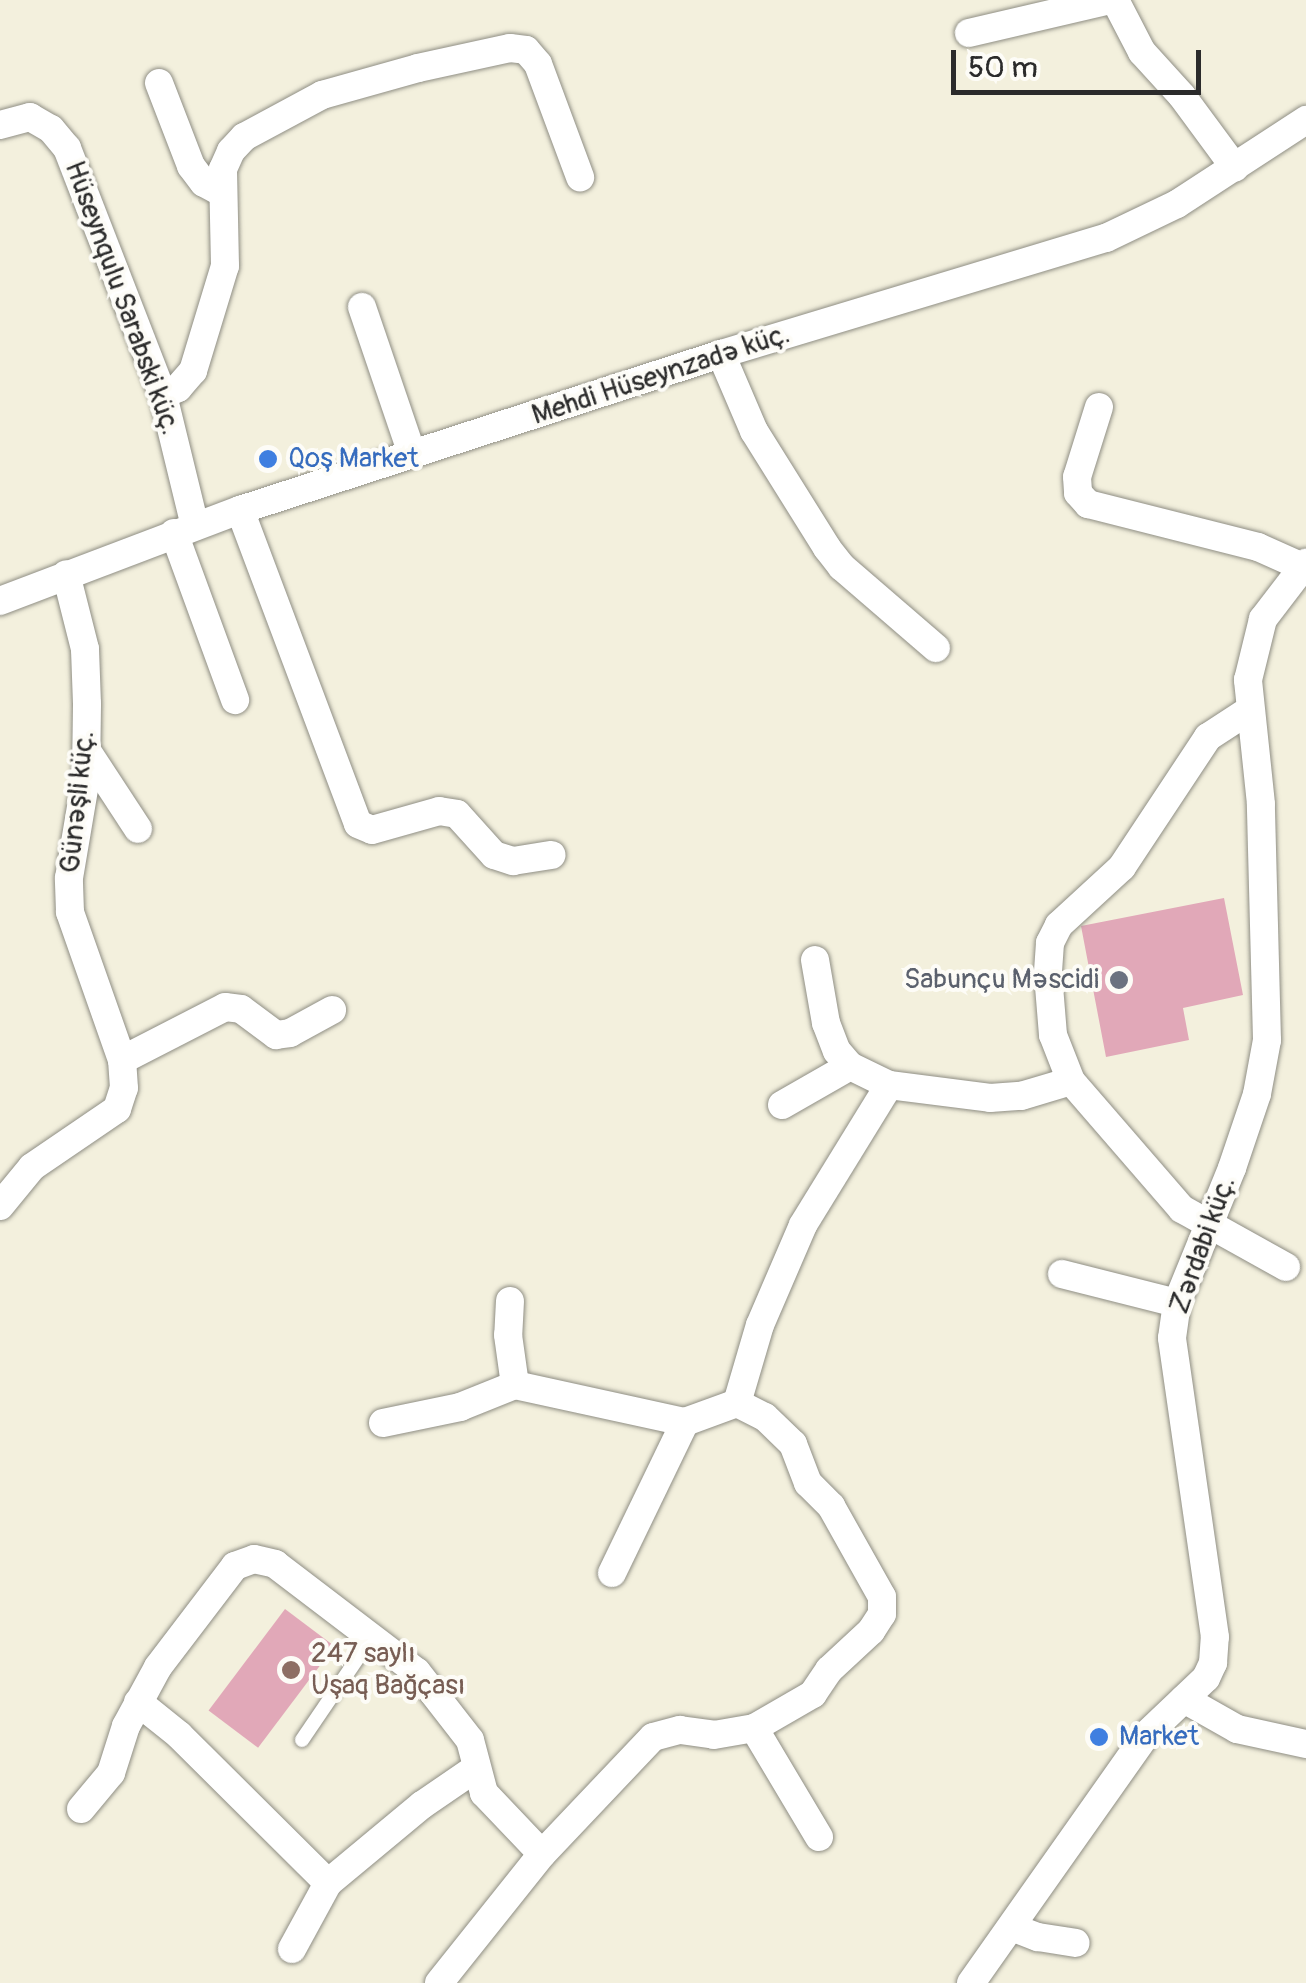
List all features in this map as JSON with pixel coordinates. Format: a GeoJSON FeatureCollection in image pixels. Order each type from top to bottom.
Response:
{"type":"FeatureCollection","features":[{"type":"Feature","properties":{"kind":"street"},"geometry":{"type":"LineString","coordinates":[[969,33],[1113,0],[1142,52],[1182,96],[1234,168]]}},
{"type":"Feature","properties":{"kind":"street"},"geometry":{"type":"LineString","coordinates":[[164,395],[178,388],[193,371],[225,266],[224,169],[230,151],[244,137],[322,94],[348,84],[510,48],[526,50],[538,64],[580,177]]}},
{"type":"Feature","properties":{"kind":"street"},"geometry":{"type":"LineString","coordinates":[[159,83],[191,166],[204,183],[223,193]]}},
{"type":"Feature","properties":{"kind":"street","name":"Hüseynqulu Sarabski küç."},"geometry":{"type":"LineString","coordinates":[[0,125],[30,117],[51,130],[67,148],[164,395],[184,530],[235,700]]}},
{"type":"Feature","properties":{"kind":"street","name":"Mehdi Hüseynzadə küç."},"geometry":{"type":"LineString","coordinates":[[0,601],[240,510],[721,354],[1063,253],[1177,204],[1306,120]]}},
{"type":"Feature","properties":{"kind":"street"},"geometry":{"type":"LineString","coordinates":[[362,307],[412,454]]}},
{"type":"Feature","properties":{"kind":"street"},"geometry":{"type":"LineString","coordinates":[[721,354],[754,431],[827,548],[842,568],[936,648]]}},
{"type":"Feature","properties":{"kind":"street"},"geometry":{"type":"LineString","coordinates":[[1099,406],[1077,477],[1078,492],[1088,504],[1258,547],[1300,580]]}},
{"type":"Feature","properties":{"kind":"street"},"geometry":{"type":"LineString","coordinates":[[240,510],[358,824],[372,830],[439,811],[457,814],[494,855],[513,861],[552,856]]}},
{"type":"Feature","properties":{"kind":"street","name":"Günəşli küç."},"geometry":{"type":"LineString","coordinates":[[0,1206],[32,1167],[117,1108],[124,1088],[122,1060],[70,912],[68,878],[87,751],[85,649],[66,574]]}},
{"type":"Feature","properties":{"kind":"street","name":"Zərdabi küç."},"geometry":{"type":"LineString","coordinates":[[972,1983],[1145,1736],[1206,1678],[1213,1663],[1215,1637],[1172,1338],[1177,1303],[1257,1094],[1267,1040],[1261,804],[1248,711],[1253,650],[1262,620],[1300,580]]}},
{"type":"Feature","properties":{"kind":"street"},"geometry":{"type":"LineString","coordinates":[[1248,711],[1208,738],[1122,868],[1059,924],[1050,943],[1053,1035],[1071,1080],[1162,1190],[1207,1224],[1286,1267]]}},
{"type":"Feature","properties":{"kind":"street"},"geometry":{"type":"LineString","coordinates":[[87,751],[107,775],[138,829]]}},
{"type":"Feature","properties":{"kind":"street"},"geometry":{"type":"LineString","coordinates":[[815,960],[826,1023],[837,1050],[850,1066],[888,1085],[990,1098],[1021,1096],[1071,1080]]}},
{"type":"Feature","properties":{"kind":"street"},"geometry":{"type":"LineString","coordinates":[[122,1060],[226,1008],[241,1009],[276,1035],[290,1033],[332,1010]]}},
{"type":"Feature","properties":{"kind":"street"},"geometry":{"type":"LineString","coordinates":[[782,1105],[850,1066]]}},
{"type":"Feature","properties":{"kind":"street"},"geometry":{"type":"LineString","coordinates":[[737,1403],[760,1326],[803,1225],[888,1085]]}},
{"type":"Feature","properties":{"kind":"street"},"geometry":{"type":"LineString","coordinates":[[1062,1274],[1177,1303]]}},
{"type":"Feature","properties":{"kind":"street"},"geometry":{"type":"LineString","coordinates":[[510,1302],[508,1335],[514,1385]]}},
{"type":"Feature","properties":{"kind":"street"},"geometry":{"type":"LineString","coordinates":[[383,1423],[460,1407],[514,1385],[685,1422],[737,1403],[765,1417],[793,1444],[808,1483],[831,1506],[882,1597],[882,1614],[871,1630],[829,1670],[813,1694],[754,1728],[714,1735],[680,1730],[654,1737],[542,1854],[439,1983]]}},
{"type":"Feature","properties":{"kind":"street"},"geometry":{"type":"LineString","coordinates":[[612,1573],[685,1422]]}},
{"type":"Feature","properties":{"kind":"street"},"geometry":{"type":"LineString","coordinates":[[81,1810],[112,1773],[138,1702],[158,1668],[235,1566],[254,1559],[275,1564],[416,1672],[450,1709],[470,1740],[484,1793],[542,1854]]}},
{"type":"Feature","properties":{"kind":"street"},"geometry":{"type":"LineString","coordinates":[[1184,1699],[1237,1728],[1306,1744]]}},
{"type":"Feature","properties":{"kind":"street"},"geometry":{"type":"LineString","coordinates":[[138,1702],[179,1734],[328,1883]]}},
{"type":"Feature","properties":{"kind":"street"},"geometry":{"type":"LineString","coordinates":[[754,1728],[818,1836]]}},
{"type":"Feature","properties":{"kind":"street"},"geometry":{"type":"LineString","coordinates":[[292,1949],[328,1883],[433,1796],[476,1768]]}},
{"type":"Feature","properties":{"kind":"street"},"geometry":{"type":"LineString","coordinates":[[1014,1928],[1076,1943]]}},
{"type":"Feature","properties":{"kind":"lane"},"geometry":{"type":"LineString","coordinates":[[302,1740],[372,1637]]}},
{"type":"Feature","properties":{"kind":"building"},"geometry":{"type":"Polygon","coordinates":[[[1224,898],[1243,995],[1183,1008],[1189,1040],[1106,1057],[1081,926],[1224,898]]]}},
{"type":"Feature","properties":{"kind":"building"},"geometry":{"type":"Polygon","coordinates":[[[285,1609],[335,1646],[258,1748],[209,1710],[285,1609]]]}},
{"type":"Feature","properties":{"kind":"place","name":"Qoş Market"},"geometry":{"type":"Point","coordinates":[268,459]}},
{"type":"Feature","properties":{"kind":"place","name":"Sabunçu Məscidi"},"geometry":{"type":"Point","coordinates":[1119,980]}},
{"type":"Feature","properties":{"kind":"place","name":"247 saylı Uşaq Bağçası"},"geometry":{"type":"Point","coordinates":[291,1670]}},
{"type":"Feature","properties":{"kind":"place","name":"Market"},"geometry":{"type":"Point","coordinates":[1099,1737]}}]}
